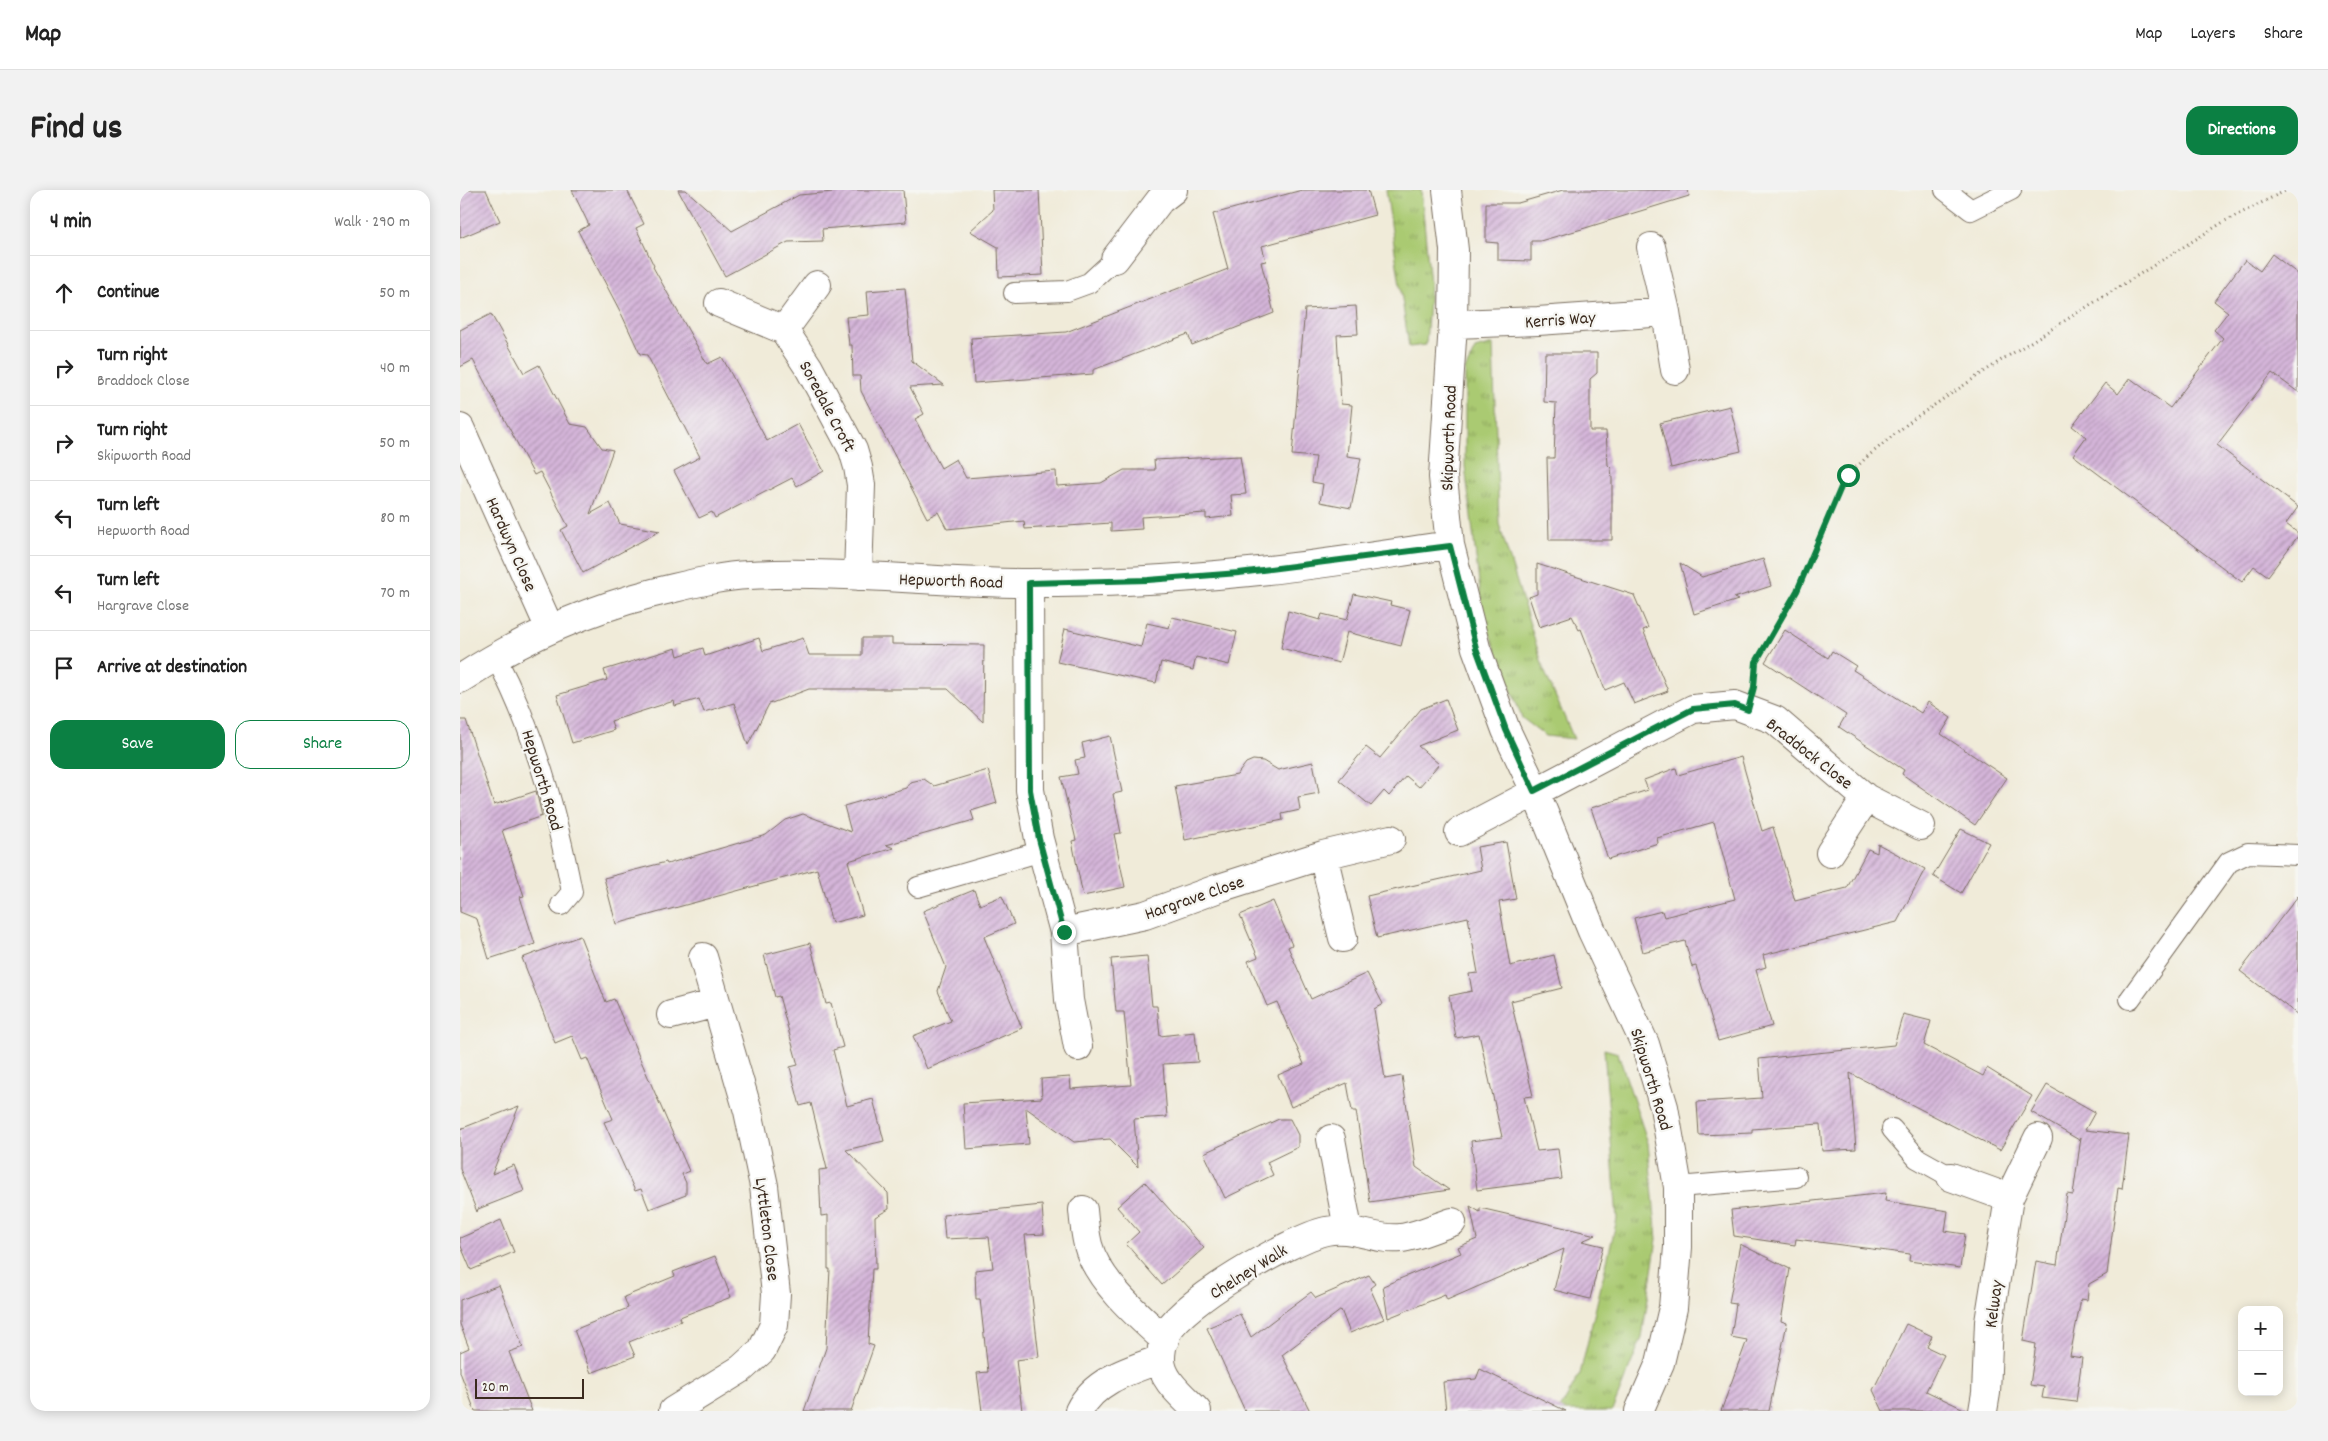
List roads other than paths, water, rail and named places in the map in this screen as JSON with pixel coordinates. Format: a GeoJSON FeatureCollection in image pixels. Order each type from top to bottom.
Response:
{"type":"FeatureCollection","features":[{"type":"Feature","properties":{"kind":"street","name":"Skipworth Road"},"geometry":{"type":"LineString","coordinates":[[1447,190],[1454,250],[1453,324],[1443,477],[1450,546],[1476,648],[1506,730],[1534,791],[1592,931],[1645,1044],[1664,1107],[1678,1187],[1678,1247],[1673,1308],[1660,1363],[1639,1411]]}},
{"type":"Feature","properties":{"kind":"street"},"geometry":{"type":"LineString","coordinates":[[1115,259],[1160,193]]}},
{"type":"Feature","properties":{"kind":"street"},"geometry":{"type":"LineString","coordinates":[[1651,247],[1666,312],[1675,370]]}},
{"type":"Feature","properties":{"kind":"street"},"geometry":{"type":"LineString","coordinates":[[719,303],[784,330],[817,285]]}},
{"type":"Feature","properties":{"kind":"street","name":"Kerris Way"},"geometry":{"type":"LineString","coordinates":[[1453,324],[1538,321],[1666,312]]}},
{"type":"Feature","properties":{"kind":"street","name":"Soredale Croft"},"geometry":{"type":"LineString","coordinates":[[784,330],[809,368],[853,450],[858,466],[860,485],[858,576]]}},
{"type":"Feature","properties":{"kind":"street","name":"Hardwyn Close"},"geometry":{"type":"LineString","coordinates":[[460,428],[467,461],[550,629]]}},
{"type":"Feature","properties":{"kind":"street","name":"Hepworth Road"},"geometry":{"type":"LineString","coordinates":[[460,679],[495,656],[594,610],[618,602],[702,581],[747,575],[796,574],[1029,583],[1148,580],[1239,573],[1450,546]]}},
{"type":"Feature","properties":{"kind":"street"},"geometry":{"type":"LineString","coordinates":[[1029,583],[1030,790],[1042,851],[1064,932],[1070,1000],[1078,1047]]}},
{"type":"Feature","properties":{"kind":"street","name":"Braddock Close"},"geometry":{"type":"LineString","coordinates":[[1534,791],[1693,709],[1735,705],[1775,720],[1866,798],[1921,826]]}},
{"type":"Feature","properties":{"kind":"street"},"geometry":{"type":"LineString","coordinates":[[1459,832],[1534,791]]}},
{"type":"Feature","properties":{"kind":"street","name":"Braddock Close"},"geometry":{"type":"LineString","coordinates":[[1830,853],[1866,798]]}},
{"type":"Feature","properties":{"kind":"street","name":"Hargrave Close"},"geometry":{"type":"LineString","coordinates":[[1064,932],[1145,916],[1220,888],[1323,855],[1391,839]]}},
{"type":"Feature","properties":{"kind":"street"},"geometry":{"type":"LineString","coordinates":[[1323,855],[1343,938]]}},
{"type":"Feature","properties":{"kind":"street","name":"Lyttleton Close"},"geometry":{"type":"LineString","coordinates":[[673,1411],[741,1369],[762,1350],[774,1324],[776,1294],[764,1186],[748,1111],[703,957]]}},
{"type":"Feature","properties":{"kind":"street"},"geometry":{"type":"LineString","coordinates":[[672,1016],[716,1003]]}},
{"type":"Feature","properties":{"kind":"street","name":"Kelway"},"geometry":{"type":"LineString","coordinates":[[1983,1411],[1986,1393],[1989,1322],[2009,1198],[2038,1138]]}},
{"type":"Feature","properties":{"kind":"street"},"geometry":{"type":"LineString","coordinates":[[1331,1139],[1348,1229]]}},
{"type":"Feature","properties":{"kind":"street"},"geometry":{"type":"LineString","coordinates":[[1951,1177],[2009,1198]]}},
{"type":"Feature","properties":{"kind":"street"},"geometry":{"type":"LineString","coordinates":[[1084,1210],[1088,1246],[1096,1263],[1106,1279],[1144,1321],[1163,1349],[1164,1375],[1197,1411]]}},
{"type":"Feature","properties":{"kind":"street","name":"Chelney Walk"},"geometry":{"type":"LineString","coordinates":[[1163,1349],[1166,1335],[1180,1318],[1230,1278],[1290,1244],[1326,1231],[1348,1229],[1401,1238],[1452,1222]]}},
{"type":"Feature","properties":{"kind":"street"},"geometry":{"type":"LineString","coordinates":[[1079,1411],[1088,1396],[1103,1384],[1163,1349]]}},
{"type":"Feature","properties":{"kind":"lane"},"geometry":{"type":"LineString","coordinates":[[1945,190],[1971,210],[2011,190]]}},
{"type":"Feature","properties":{"kind":"lane"},"geometry":{"type":"LineString","coordinates":[[1014,293],[1066,291],[1089,283],[1115,259]]}},
{"type":"Feature","properties":{"kind":"lane","name":"Hepworth Road"},"geometry":{"type":"LineString","coordinates":[[495,656],[511,686],[532,738],[560,832],[572,892],[561,905]]}},
{"type":"Feature","properties":{"kind":"lane"},"geometry":{"type":"LineString","coordinates":[[918,886],[1042,851]]}},
{"type":"Feature","properties":{"kind":"lane"},"geometry":{"type":"LineString","coordinates":[[2130,999],[2229,862],[2248,853],[2298,855]]}},
{"type":"Feature","properties":{"kind":"lane"},"geometry":{"type":"LineString","coordinates":[[1892,1129],[1918,1158],[1951,1177]]}},
{"type":"Feature","properties":{"kind":"lane"},"geometry":{"type":"LineString","coordinates":[[1678,1187],[1796,1177]]}}]}
